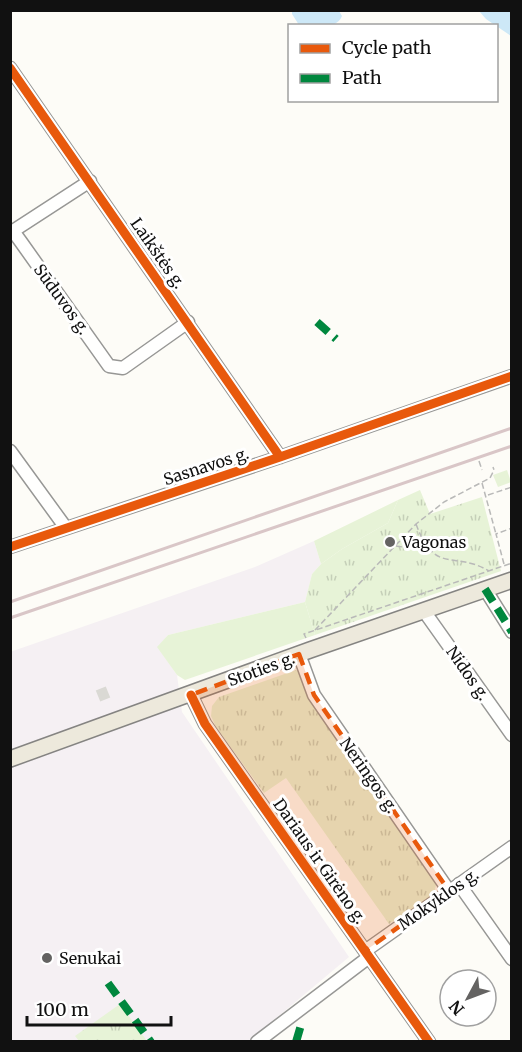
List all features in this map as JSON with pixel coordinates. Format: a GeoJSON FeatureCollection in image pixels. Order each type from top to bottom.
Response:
{"type":"FeatureCollection","features":[{"type":"Feature","properties":{"kind":"main road","name":"Stoties g."},"geometry":{"type":"LineString","coordinates":[[10,759],[304,652],[512,580]]}},
{"type":"Feature","properties":{"kind":"street","name":"Laikštės g."},"geometry":{"type":"LineString","coordinates":[[11,69],[280,457]]}},
{"type":"Feature","properties":{"kind":"street","name":"Sūduvos g."},"geometry":{"type":"LineString","coordinates":[[90,181],[13,231],[109,366],[123,368],[188,322]]}},
{"type":"Feature","properties":{"kind":"street","name":"Sasnavos g."},"geometry":{"type":"LineString","coordinates":[[10,547],[280,457],[512,376]]}},
{"type":"Feature","properties":{"kind":"street"},"geometry":{"type":"LineString","coordinates":[[10,451],[66,528]]}},
{"type":"Feature","properties":{"kind":"street"},"geometry":{"type":"LineString","coordinates":[[485,589],[512,632]]}},
{"type":"Feature","properties":{"kind":"street","name":"Nidos g."},"geometry":{"type":"LineString","coordinates":[[424,611],[512,735]]}},
{"type":"Feature","properties":{"kind":"street","name":"Neringos g."},"geometry":{"type":"LineString","coordinates":[[304,652],[314,695],[454,888],[512,959]]}},
{"type":"Feature","properties":{"kind":"street","name":"Dariaus ir Girėno g."},"geometry":{"type":"LineString","coordinates":[[191,695],[205,724],[429,1041]]}},
{"type":"Feature","properties":{"kind":"street","name":"Mokyklos g."},"geometry":{"type":"LineString","coordinates":[[256,1041],[454,888],[512,847]]}},
{"type":"Feature","properties":{"kind":"path"},"geometry":{"type":"LineString","coordinates":[[479,461],[482,470]]}},
{"type":"Feature","properties":{"kind":"path"},"geometry":{"type":"LineString","coordinates":[[315,630],[416,524],[444,502],[490,478],[493,467]]}},
{"type":"Feature","properties":{"kind":"path"},"geometry":{"type":"LineString","coordinates":[[490,472],[494,470]]}},
{"type":"Feature","properties":{"kind":"path"},"geometry":{"type":"LineString","coordinates":[[482,482],[504,565]]}},
{"type":"Feature","properties":{"kind":"path"},"geometry":{"type":"LineString","coordinates":[[487,496],[512,487]]}},
{"type":"Feature","properties":{"kind":"path"},"geometry":{"type":"LineString","coordinates":[[416,524],[423,542],[438,557],[490,571]]}},
{"type":"Feature","properties":{"kind":"path"},"geometry":{"type":"LineString","coordinates":[[496,534],[512,528]]}},
{"type":"Feature","properties":{"kind":"path"},"geometry":{"type":"LineString","coordinates":[[395,546],[431,551]]}},
{"type":"Feature","properties":{"kind":"path"},"geometry":{"type":"LineString","coordinates":[[304,652],[304,634],[512,563]]}},
{"type":"Feature","properties":{"kind":"highlighted area"},"geometry":{"type":"Polygon","coordinates":[[[299,654],[314,695],[449,891],[365,951],[205,724],[191,695],[299,654]]]}},
{"type":"Feature","properties":{"kind":"shaded area"},"geometry":{"type":"Polygon","coordinates":[[[314,541],[321,564],[312,574],[305,602],[168,635],[158,647],[177,675],[182,712],[349,957],[249,1041],[11,1041],[10,652],[255,567],[314,541]]]}},
{"type":"Feature","properties":{"kind":"green space"},"geometry":{"type":"Polygon","coordinates":[[[507,470],[511,482],[498,487],[493,475],[507,470]]]}},
{"type":"Feature","properties":{"kind":"green space"},"geometry":{"type":"Polygon","coordinates":[[[420,490],[430,514],[482,497],[501,571],[315,635],[305,602],[312,574],[321,564],[342,549],[388,523],[398,500],[420,490]]]}},
{"type":"Feature","properties":{"kind":"green space"},"geometry":{"type":"Polygon","coordinates":[[[398,500],[388,523],[342,549],[321,564],[314,541],[398,500]]]}},
{"type":"Feature","properties":{"kind":"green space"},"geometry":{"type":"Polygon","coordinates":[[[305,602],[315,635],[185,680],[177,675],[157,647],[168,635],[305,602]]]}},
{"type":"Feature","properties":{"kind":"green space"},"geometry":{"type":"Polygon","coordinates":[[[296,670],[300,672],[436,885],[434,894],[389,924],[286,778],[264,793],[216,727],[211,716],[212,706],[219,697],[296,670]]]}},
{"type":"Feature","properties":{"kind":"green space"},"geometry":{"type":"Polygon","coordinates":[[[120,1004],[147,1041],[79,1041],[75,1036],[120,1004]]]}},
{"type":"Feature","properties":{"kind":"water"},"geometry":{"type":"Polygon","coordinates":[[[292,11],[339,11],[342,16],[335,24],[298,24],[292,11]]]}},
{"type":"Feature","properties":{"kind":"water"},"geometry":{"type":"Polygon","coordinates":[[[479,11],[511,11],[511,36],[498,27],[498,24],[486,19],[479,11]]]}},
{"type":"Feature","properties":{"kind":"tunnel"},"geometry":{"type":"LineString","coordinates":[[98,696],[108,692]]}},
{"type":"Feature","properties":{"kind":"railway"},"geometry":{"type":"LineString","coordinates":[[10,602],[512,428]]}},
{"type":"Feature","properties":{"kind":"railway"},"geometry":{"type":"LineString","coordinates":[[10,618],[512,446]]}},
{"type":"Feature","properties":{"kind":"marked path"},"geometry":{"type":"LineString","coordinates":[[317,322],[336,339]]}},
{"type":"Feature","properties":{"kind":"marked path"},"geometry":{"type":"LineString","coordinates":[[485,589],[512,632]]}},
{"type":"Feature","properties":{"kind":"marked path"},"geometry":{"type":"LineString","coordinates":[[108,983],[151,1042]]}},
{"type":"Feature","properties":{"kind":"marked path"},"geometry":{"type":"LineString","coordinates":[[296,1042],[301,1025]]}},
{"type":"Feature","properties":{"kind":"cycle path"},"geometry":{"type":"LineString","coordinates":[[10,68],[280,457]]}},
{"type":"Feature","properties":{"kind":"cycle path"},"geometry":{"type":"LineString","coordinates":[[10,547],[280,457],[512,376]]}},
{"type":"Feature","properties":{"kind":"cycle path"},"geometry":{"type":"LineString","coordinates":[[191,695],[205,724],[429,1042]]}},
{"type":"Feature","properties":{"kind":"place","name":"Vagonas"},"geometry":{"type":"Point","coordinates":[390,542]}},
{"type":"Feature","properties":{"kind":"place","name":"Senukai"},"geometry":{"type":"Point","coordinates":[47,958]}}]}
